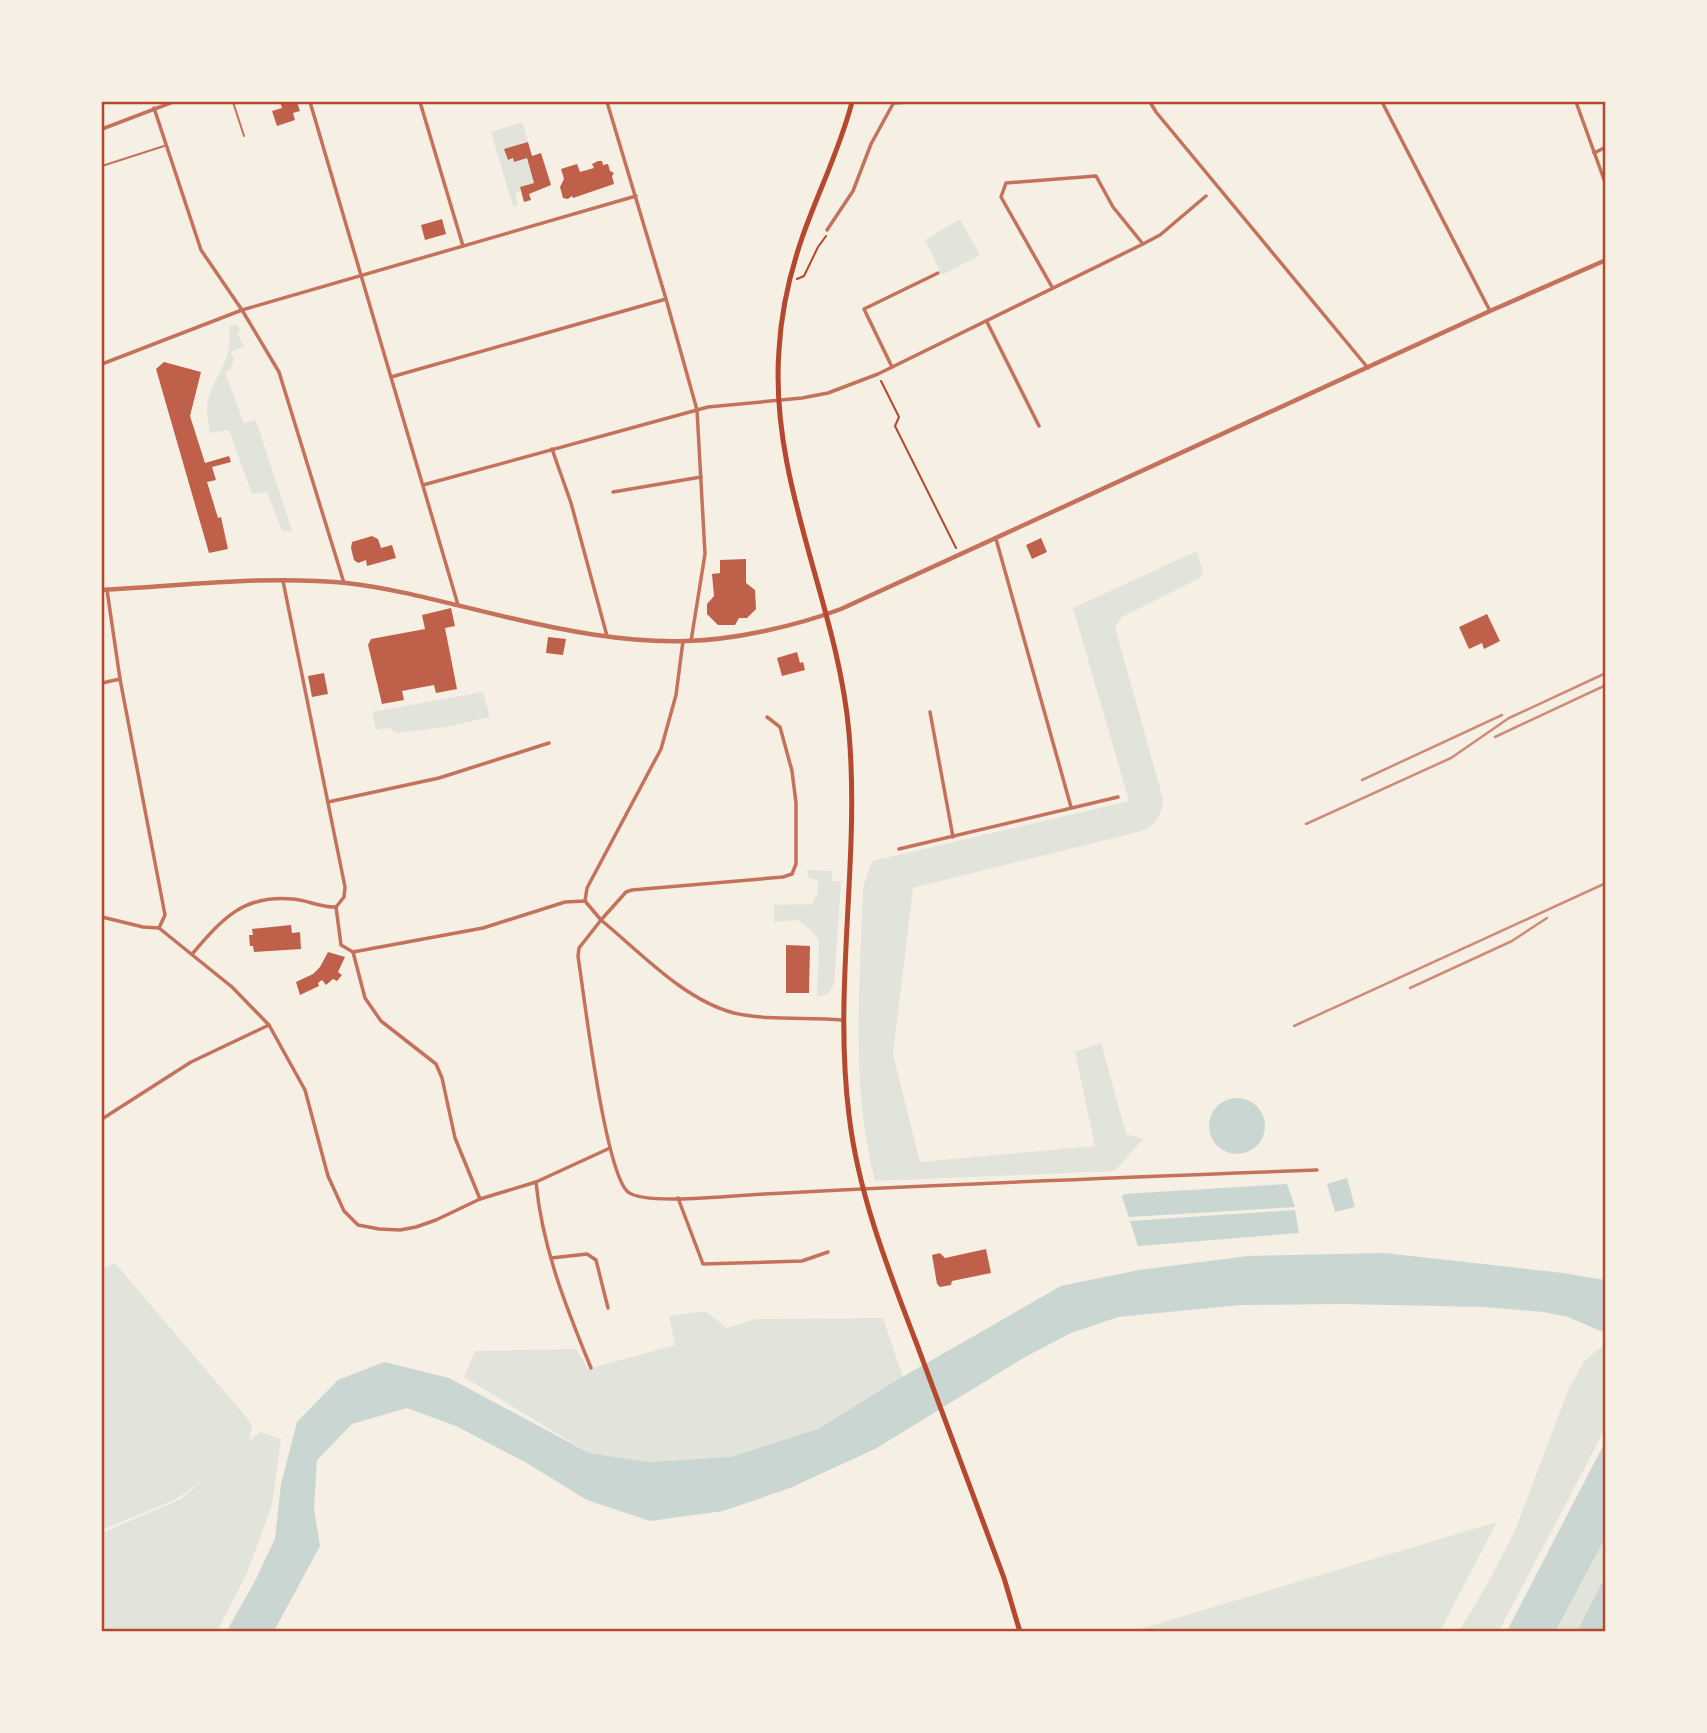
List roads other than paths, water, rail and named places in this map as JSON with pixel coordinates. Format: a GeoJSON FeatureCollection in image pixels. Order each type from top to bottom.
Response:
{"type":"FeatureCollection","features":[{"type":"Feature","properties":{"kind":"main road"},"geometry":{"type":"LineString","coordinates":[[852,102],[845,128],[802,238],[789,282],[779,350],[779,401],[791,479],[826,615],[848,717],[853,806],[842,1020],[849,1117],[863,1188],[905,1314],[1004,1578],[1020,1632]]}},
{"type":"Feature","properties":{"kind":"street"},"geometry":{"type":"LineString","coordinates":[[102,129],[173,102]]}},
{"type":"Feature","properties":{"kind":"street"},"geometry":{"type":"LineString","coordinates":[[310,102],[458,605]]}},
{"type":"Feature","properties":{"kind":"street"},"geometry":{"type":"LineString","coordinates":[[420,102],[463,246]]}},
{"type":"Feature","properties":{"kind":"street"},"geometry":{"type":"LineString","coordinates":[[607,102],[697,410],[705,554],[691,641]]}},
{"type":"Feature","properties":{"kind":"street"},"geometry":{"type":"LineString","coordinates":[[827,230],[853,191],[872,144],[894,102],[909,102]]}},
{"type":"Feature","properties":{"kind":"street"},"geometry":{"type":"LineString","coordinates":[[1150,102],[1216,187],[1368,368]]}},
{"type":"Feature","properties":{"kind":"street"},"geometry":{"type":"LineString","coordinates":[[1382,102],[1490,311]]}},
{"type":"Feature","properties":{"kind":"street"},"geometry":{"type":"LineString","coordinates":[[1576,102],[1605,185]]}},
{"type":"Feature","properties":{"kind":"street"},"geometry":{"type":"LineString","coordinates":[[154,108],[201,250],[242,310],[279,372],[344,583]]}},
{"type":"Feature","properties":{"kind":"street"},"geometry":{"type":"LineString","coordinates":[[1594,153],[1605,148]]}},
{"type":"Feature","properties":{"kind":"street"},"geometry":{"type":"LineString","coordinates":[[1052,288],[1002,197],[1006,183],[1096,176],[1113,207],[1143,244]]}},
{"type":"Feature","properties":{"kind":"street"},"geometry":{"type":"LineString","coordinates":[[102,357],[103,363],[242,310],[636,196]]}},
{"type":"Feature","properties":{"kind":"street"},"geometry":{"type":"LineString","coordinates":[[423,485],[708,407],[779,401],[828,393],[878,374],[1143,244],[1160,235],[1206,196]]}},
{"type":"Feature","properties":{"kind":"street"},"geometry":{"type":"LineString","coordinates":[[159,928],[165,915],[104,590],[283,581],[344,583],[458,605],[574,632],[607,636],[691,641],[782,628],[826,615],[960,556],[1605,260]]}},
{"type":"Feature","properties":{"kind":"street"},"geometry":{"type":"LineString","coordinates":[[892,367],[864,309],[938,274]]}},
{"type":"Feature","properties":{"kind":"street"},"geometry":{"type":"LineString","coordinates":[[391,377],[666,299]]}},
{"type":"Feature","properties":{"kind":"street"},"geometry":{"type":"LineString","coordinates":[[987,321],[1040,426]]}},
{"type":"Feature","properties":{"kind":"street"},"geometry":{"type":"LineString","coordinates":[[552,449],[607,636]]}},
{"type":"Feature","properties":{"kind":"street"},"geometry":{"type":"LineString","coordinates":[[613,492],[701,477]]}},
{"type":"Feature","properties":{"kind":"street"},"geometry":{"type":"LineString","coordinates":[[996,539],[1071,807]]}},
{"type":"Feature","properties":{"kind":"street"},"geometry":{"type":"LineString","coordinates":[[283,581],[345,887],[344,897],[336,907],[341,945],[353,951],[483,928],[565,902],[585,901]]}},
{"type":"Feature","properties":{"kind":"street"},"geometry":{"type":"LineString","coordinates":[[682,641],[676,695],[661,749],[587,888],[585,901],[601,920],[685,989],[712,1006],[760,1016],[842,1020]]}},
{"type":"Feature","properties":{"kind":"street"},"geometry":{"type":"LineString","coordinates":[[102,683],[120,679]]}},
{"type":"Feature","properties":{"kind":"street"},"geometry":{"type":"LineString","coordinates":[[930,712],[953,837]]}},
{"type":"Feature","properties":{"kind":"street"},"geometry":{"type":"LineString","coordinates":[[767,717],[780,727],[792,771],[796,803],[796,864],[792,874],[626,892],[579,948],[594,1066],[610,1148],[619,1181],[628,1192],[639,1198],[678,1198],[1317,1170]]}},
{"type":"Feature","properties":{"kind":"street"},"geometry":{"type":"LineString","coordinates":[[328,802],[439,778],[549,743]]}},
{"type":"Feature","properties":{"kind":"street"},"geometry":{"type":"LineString","coordinates":[[899,849],[1118,797]]}},
{"type":"Feature","properties":{"kind":"street"},"geometry":{"type":"LineString","coordinates":[[193,953],[219,922],[242,906],[281,898],[336,907]]}},
{"type":"Feature","properties":{"kind":"street"},"geometry":{"type":"LineString","coordinates":[[102,917],[159,928],[232,987],[269,1025],[305,1090],[328,1176],[344,1211],[358,1224],[400,1230],[436,1220],[480,1199],[536,1182],[610,1148]]}},
{"type":"Feature","properties":{"kind":"street"},"geometry":{"type":"LineString","coordinates":[[353,951],[359,983],[365,998],[381,1021],[436,1064],[442,1078],[455,1138],[480,1199]]}},
{"type":"Feature","properties":{"kind":"street"},"geometry":{"type":"LineString","coordinates":[[102,1119],[191,1062],[269,1025]]}},
{"type":"Feature","properties":{"kind":"street"},"geometry":{"type":"LineString","coordinates":[[536,1182],[539,1217],[551,1258],[591,1368]]}},
{"type":"Feature","properties":{"kind":"street"},"geometry":{"type":"LineString","coordinates":[[678,1198],[703,1264],[802,1261],[828,1252]]}},
{"type":"Feature","properties":{"kind":"street"},"geometry":{"type":"LineString","coordinates":[[551,1258],[587,1254],[596,1260],[608,1308]]}},
{"type":"Feature","properties":{"kind":"lane"},"geometry":{"type":"LineString","coordinates":[[233,102],[244,136]]}},
{"type":"Feature","properties":{"kind":"lane"},"geometry":{"type":"LineString","coordinates":[[102,166],[166,145]]}},
{"type":"Feature","properties":{"kind":"railway"},"geometry":{"type":"LineString","coordinates":[[1306,824],[1451,758],[1509,718],[1606,673]]}},
{"type":"Feature","properties":{"kind":"railway"},"geometry":{"type":"LineString","coordinates":[[1495,737],[1606,685]]}},
{"type":"Feature","properties":{"kind":"railway"},"geometry":{"type":"LineString","coordinates":[[1362,780],[1502,715]]}},
{"type":"Feature","properties":{"kind":"railway"},"geometry":{"type":"LineString","coordinates":[[1294,1026],[1606,883]]}},
{"type":"Feature","properties":{"kind":"railway"},"geometry":{"type":"LineString","coordinates":[[1410,988],[1512,941],[1547,918]]}}]}
